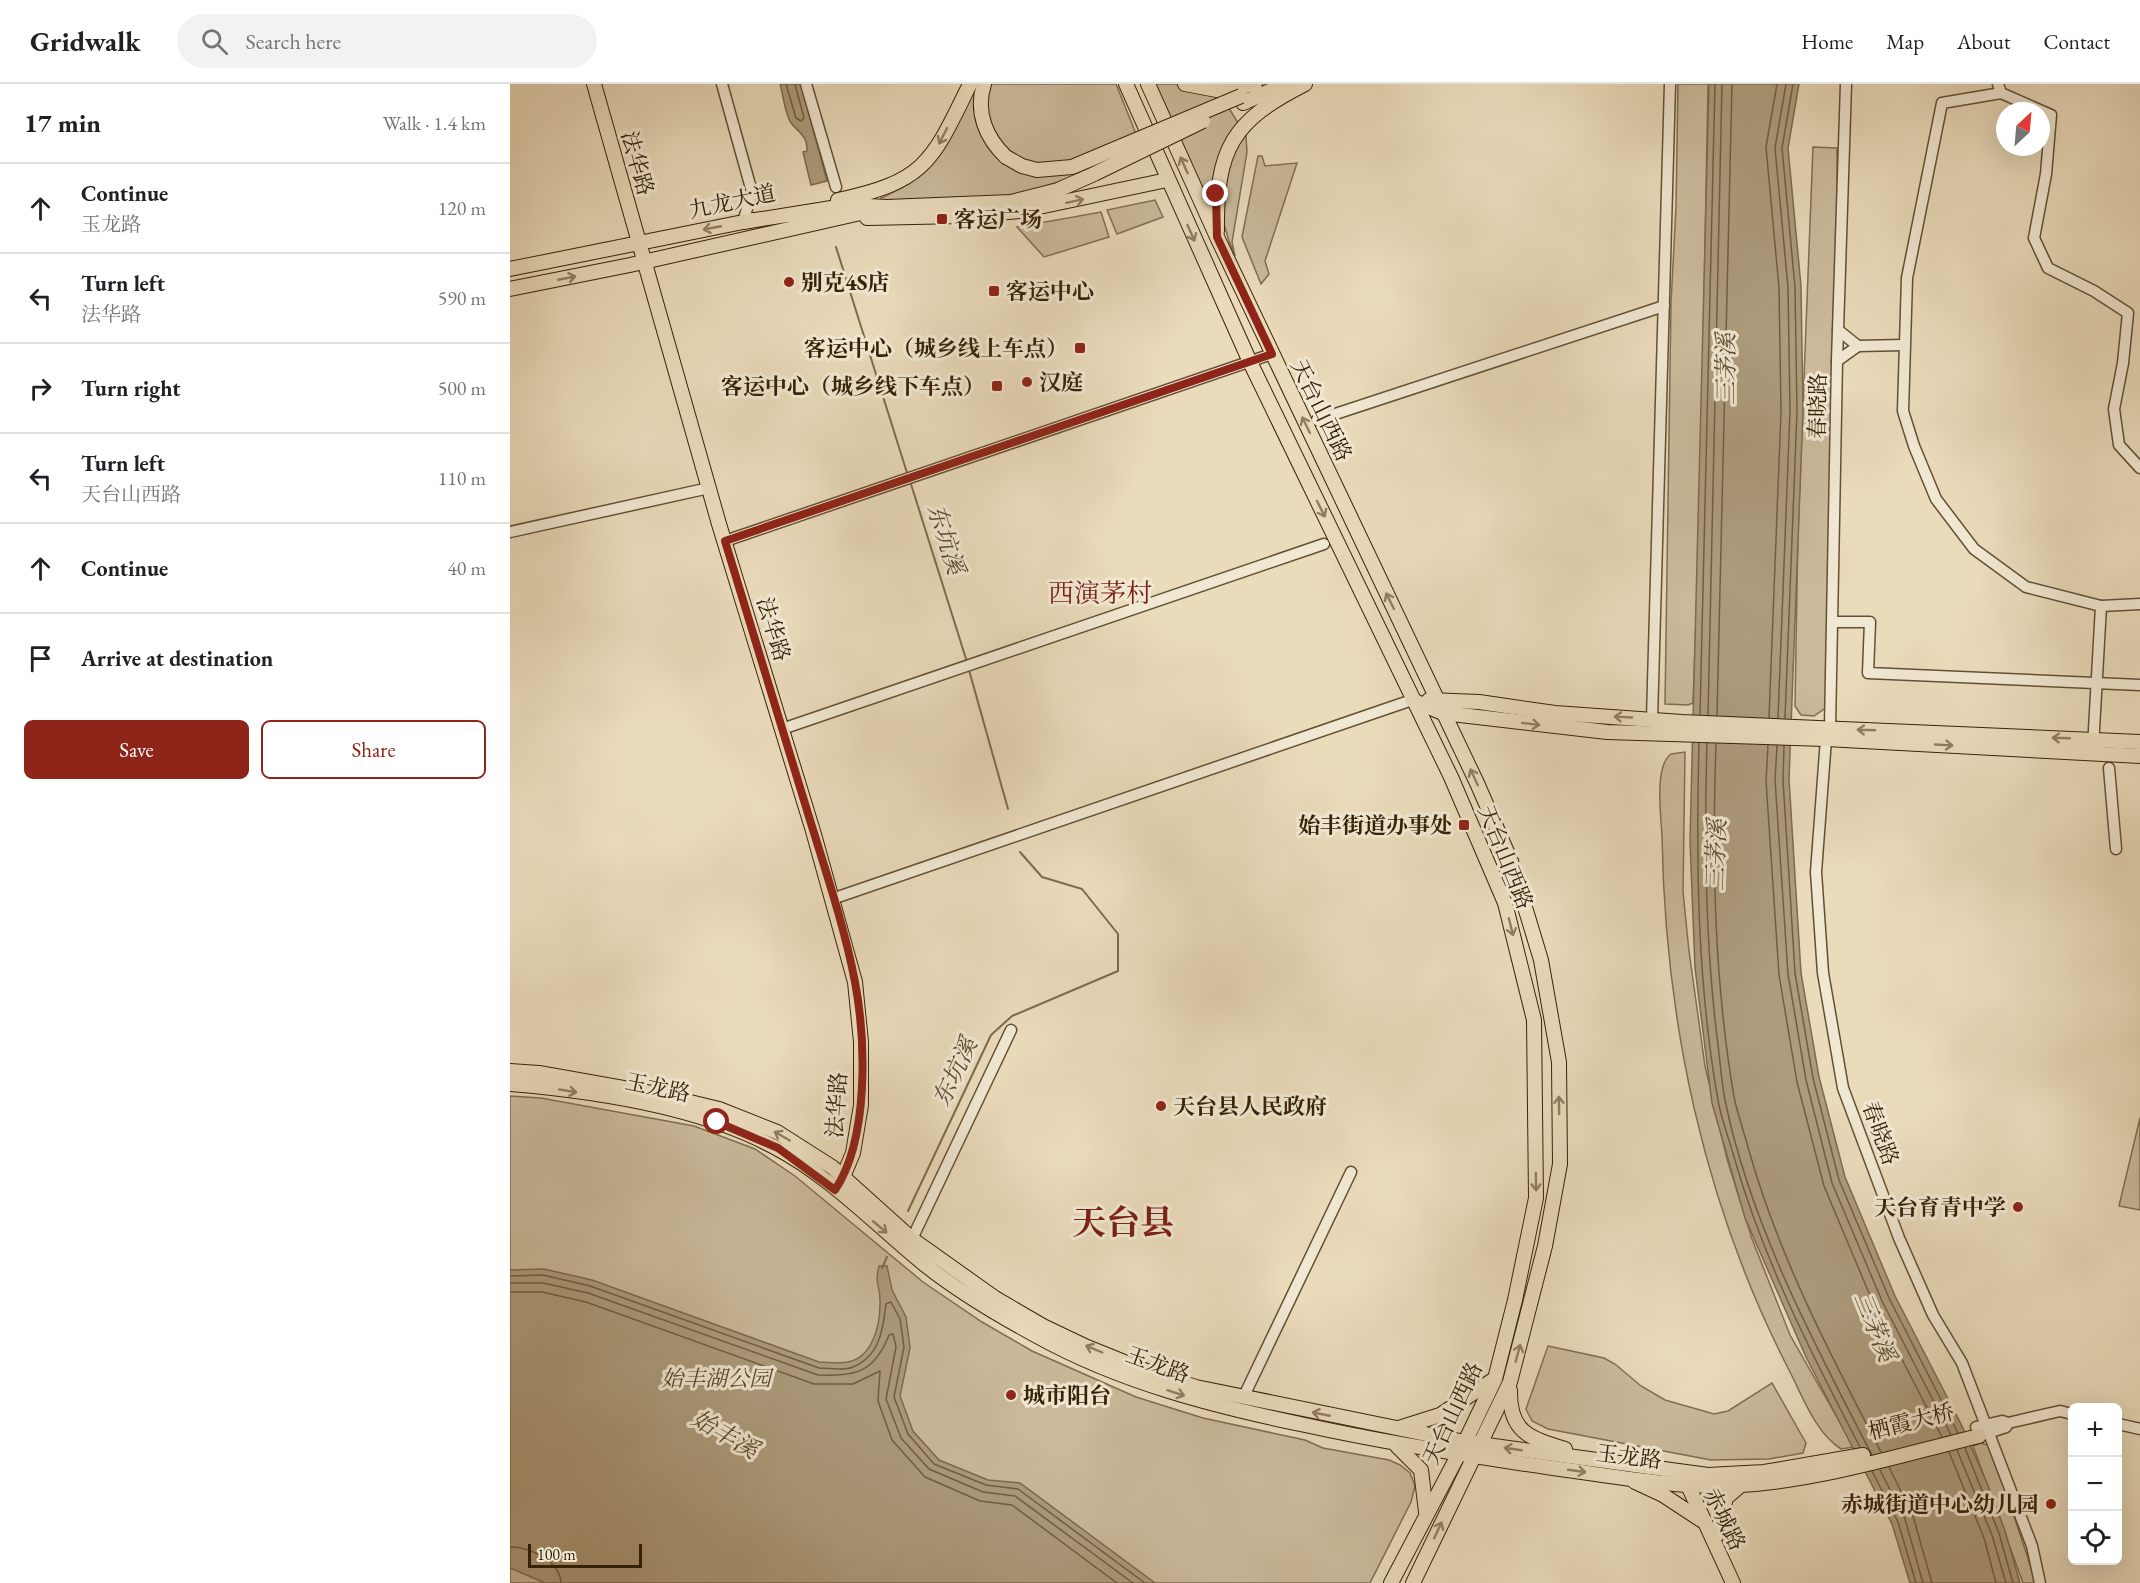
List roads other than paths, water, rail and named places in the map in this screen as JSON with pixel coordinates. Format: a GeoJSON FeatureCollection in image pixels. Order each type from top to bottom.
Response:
{"type":"FeatureCollection","features":[{"type":"Feature","properties":{"kind":"main road","name":"法华路"},"geometry":{"type":"LineString","coordinates":[[594,84],[709,488],[855,982],[861,1042],[861,1105],[857,1138],[844,1177],[835,1190]]}},
{"type":"Feature","properties":{"kind":"main road","name":"九龙大道"},"geometry":{"type":"LineString","coordinates":[[510,269],[744,222],[891,186],[928,161],[940,143],[969,84]]}},
{"type":"Feature","properties":{"kind":"main road"},"geometry":{"type":"LineString","coordinates":[[984,84],[982,120],[988,135],[1006,157],[1037,170],[1072,167],[1235,95],[1266,85]]}},
{"type":"Feature","properties":{"kind":"main road"},"geometry":{"type":"LineString","coordinates":[[1119,84],[1136,109]]}},
{"type":"Feature","properties":{"kind":"main road"},"geometry":{"type":"LineString","coordinates":[[1126,84],[1136,109]]}},
{"type":"Feature","properties":{"kind":"main road","name":"天台山西路"},"geometry":{"type":"LineString","coordinates":[[1148,84],[1217,237],[1507,852],[1541,960],[1559,1062],[1560,1164],[1545,1246],[1510,1382],[1413,1583]]}},
{"type":"Feature","properties":{"kind":"main road"},"geometry":{"type":"LineString","coordinates":[[1185,84],[1235,95]]}},
{"type":"Feature","properties":{"kind":"main road"},"geometry":{"type":"LineString","coordinates":[[744,222],[850,205],[886,207],[1011,202],[1058,190],[1094,174],[1235,95],[1285,84]]}},
{"type":"Feature","properties":{"kind":"main road"},"geometry":{"type":"LineString","coordinates":[[1217,237],[1216,194],[1221,166],[1231,142],[1246,124],[1281,96],[1305,84]]}},
{"type":"Feature","properties":{"kind":"main road","name":"天台山西路"},"geometry":{"type":"LineString","coordinates":[[1136,109],[1250,362],[1451,777],[1505,903],[1534,1020],[1536,1198],[1515,1300],[1494,1379],[1465,1442],[1456,1455],[1391,1583]]}},
{"type":"Feature","properties":{"kind":"main road"},"geometry":{"type":"LineString","coordinates":[[726,244],[794,234],[861,218],[961,216],[1020,211],[1167,180]]}},
{"type":"Feature","properties":{"kind":"main road"},"geometry":{"type":"LineString","coordinates":[[726,244],[886,207]]}},
{"type":"Feature","properties":{"kind":"main road","name":"九龙大道"},"geometry":{"type":"LineString","coordinates":[[510,289],[726,244]]}},
{"type":"Feature","properties":{"kind":"main road"},"geometry":{"type":"LineString","coordinates":[[1412,700],[1440,707],[1607,732],[1681,728],[2093,746],[2140,742]]}},
{"type":"Feature","properties":{"kind":"main road"},"geometry":{"type":"LineString","coordinates":[[1440,707],[1479,702],[1555,713],[1652,719],[1681,728]]}},
{"type":"Feature","properties":{"kind":"main road"},"geometry":{"type":"LineString","coordinates":[[2093,746],[2140,756]]}},
{"type":"Feature","properties":{"kind":"main road"},"geometry":{"type":"LineString","coordinates":[[1487,860],[1507,852]]}},
{"type":"Feature","properties":{"kind":"main road"},"geometry":{"type":"LineString","coordinates":[[1534,1020],[1551,1018]]}},
{"type":"Feature","properties":{"kind":"main road","name":"玉龙路"},"geometry":{"type":"LineString","coordinates":[[510,1071],[539,1073],[657,1094],[719,1109],[777,1132],[844,1177],[912,1239],[995,1298],[1043,1326],[1149,1372],[1243,1398],[1394,1429],[1465,1442],[1602,1461],[1690,1479],[1741,1485],[1858,1461]]}},
{"type":"Feature","properties":{"kind":"main road","name":"玉龙路"},"geometry":{"type":"LineString","coordinates":[[510,1084],[546,1087],[677,1110],[717,1122],[778,1148],[835,1190],[928,1268],[1040,1338],[1084,1359],[1177,1394],[1227,1408],[1456,1455],[1625,1477],[1690,1479],[1858,1461]]}},
{"type":"Feature","properties":{"kind":"main road"},"geometry":{"type":"LineString","coordinates":[[1394,1429],[1440,1415],[1494,1379]]}},
{"type":"Feature","properties":{"kind":"main road"},"geometry":{"type":"LineString","coordinates":[[1510,1382],[1510,1408],[1516,1424],[1528,1436],[1602,1461]]}},
{"type":"Feature","properties":{"kind":"main road","name":"栖霞大桥"},"geometry":{"type":"LineString","coordinates":[[1858,1461],[1982,1430]]}},
{"type":"Feature","properties":{"kind":"main road"},"geometry":{"type":"LineString","coordinates":[[1395,1444],[1421,1470],[1427,1500],[1426,1514]]}},
{"type":"Feature","properties":{"kind":"main road"},"geometry":{"type":"LineString","coordinates":[[1625,1477],[1664,1495],[1701,1520]]}},
{"type":"Feature","properties":{"kind":"main road","name":"赤城路"},"geometry":{"type":"LineString","coordinates":[[1690,1479],[1701,1520],[1733,1583]]}},
{"type":"Feature","properties":{"kind":"main road","name":"赤城路"},"geometry":{"type":"LineString","coordinates":[[1690,1479],[1742,1583]]}},
{"type":"Feature","properties":{"kind":"main road"},"geometry":{"type":"LineString","coordinates":[[1716,1535],[1726,1498],[1741,1485]]}},
{"type":"Feature","properties":{"kind":"street"},"geometry":{"type":"LineString","coordinates":[[722,84],[752,192],[744,222]]}},
{"type":"Feature","properties":{"kind":"street"},"geometry":{"type":"LineString","coordinates":[[806,84],[836,187]]}},
{"type":"Feature","properties":{"kind":"street"},"geometry":{"type":"LineString","coordinates":[[1652,719],[1670,84]]}},
{"type":"Feature","properties":{"kind":"street","name":"春晓路"},"geometry":{"type":"LineString","coordinates":[[1846,84],[1836,361],[1834,622],[1828,734],[1816,872],[1822,973],[1840,1072],[1899,1238],[1933,1315],[1962,1363],[1982,1430],[2032,1546],[2040,1583]]}},
{"type":"Feature","properties":{"kind":"street"},"geometry":{"type":"LineString","coordinates":[[2140,468],[2119,446],[2114,410],[2123,363],[2128,313],[2094,291],[2048,268],[2034,238],[2046,174],[2051,116],[2000,88],[1942,103],[1907,278],[1903,411],[1914,446],[1936,499],[1974,549],[2026,587],[2101,606],[2140,604]]}},
{"type":"Feature","properties":{"kind":"street"},"geometry":{"type":"LineString","coordinates":[[1317,420],[1664,306]]}},
{"type":"Feature","properties":{"kind":"street"},"geometry":{"type":"LineString","coordinates":[[1838,330],[1858,346]]}},
{"type":"Feature","properties":{"kind":"street"},"geometry":{"type":"LineString","coordinates":[[1836,361],[1858,346],[1904,345]]}},
{"type":"Feature","properties":{"kind":"street"},"geometry":{"type":"LineString","coordinates":[[725,541],[1272,354]]}},
{"type":"Feature","properties":{"kind":"street"},"geometry":{"type":"LineString","coordinates":[[510,532],[709,488]]}},
{"type":"Feature","properties":{"kind":"street"},"geometry":{"type":"LineString","coordinates":[[782,729],[1324,544]]}},
{"type":"Feature","properties":{"kind":"street"},"geometry":{"type":"LineString","coordinates":[[2093,746],[2101,606]]}},
{"type":"Feature","properties":{"kind":"street"},"geometry":{"type":"LineString","coordinates":[[1834,622],[1870,622],[1868,673],[2140,685]]}},
{"type":"Feature","properties":{"kind":"street"},"geometry":{"type":"LineString","coordinates":[[832,899],[1412,700]]}},
{"type":"Feature","properties":{"kind":"street"},"geometry":{"type":"LineString","coordinates":[[2109,768],[2116,849]]}},
{"type":"Feature","properties":{"kind":"street"},"geometry":{"type":"LineString","coordinates":[[912,1239],[1011,1030]]}},
{"type":"Feature","properties":{"kind":"street"},"geometry":{"type":"LineString","coordinates":[[1243,1398],[1351,1172]]}},
{"type":"Feature","properties":{"kind":"street"},"geometry":{"type":"LineString","coordinates":[[1982,1430],[2006,1427],[2008,1423],[2060,1411],[2068,1413]]}},
{"type":"Feature","properties":{"kind":"street"},"geometry":{"type":"LineString","coordinates":[[2122,1425],[2140,1430]]}},
{"type":"Feature","properties":{"kind":"water"},"geometry":{"type":"Polygon","coordinates":[[[780,84],[801,84],[827,181],[811,185],[803,152],[807,151],[806,142],[789,119],[780,84]]]}},
{"type":"Feature","properties":{"kind":"water","name":"三茅溪"},"geometry":{"type":"Polygon","coordinates":[[[1709,84],[1799,84],[1788,148],[1801,286],[1803,411],[1789,779],[1801,973],[1819,1077],[1845,1177],[1895,1296],[1961,1424],[1987,1483],[2005,1531],[2020,1583],[1910,1583],[1892,1524],[1806,1357],[1745,1218],[1712,1103],[1695,968],[1690,840],[1709,84]]]}},
{"type":"Feature","properties":{"kind":"water","name":"始丰溪"},"geometry":{"type":"Polygon","coordinates":[[[879,1266],[887,1266],[892,1290],[906,1317],[910,1348],[900,1396],[913,1431],[939,1460],[988,1480],[1020,1483],[1155,1583],[545,1583],[510,1568],[510,1270],[544,1269],[592,1280],[819,1362],[841,1363],[857,1359],[864,1354],[873,1339],[880,1312],[877,1278],[879,1266]]]}},
{"type":"Feature","properties":{"kind":"waterway","name":"东坑溪"},"geometry":{"type":"LineString","coordinates":[[836,247],[908,476]]}},
{"type":"Feature","properties":{"kind":"waterway","name":"东坑溪"},"geometry":{"type":"LineString","coordinates":[[910,481],[967,662]]}},
{"type":"Feature","properties":{"kind":"waterway","name":"东坑溪"},"geometry":{"type":"LineString","coordinates":[[969,670],[1008,809]]}},
{"type":"Feature","properties":{"kind":"waterway","name":"东坑溪"},"geometry":{"type":"LineString","coordinates":[[908,1211],[991,1035],[1012,1016],[1118,971],[1118,934],[1082,889],[1042,877],[1020,852]]}},
{"type":"Feature","properties":{"kind":"waterway","name":"东坑溪"},"geometry":{"type":"LineString","coordinates":[[882,1268],[887,1257]]}},
{"type":"Feature","properties":{"kind":"place","name":"客运广场"},"geometry":{"type":"Point","coordinates":[942,219]}},
{"type":"Feature","properties":{"kind":"place","name":"别克4S店"},"geometry":{"type":"Point","coordinates":[789,282]}},
{"type":"Feature","properties":{"kind":"place","name":"客运中心"},"geometry":{"type":"Point","coordinates":[994,291]}},
{"type":"Feature","properties":{"kind":"place","name":"客运中心（城乡线上车点）"},"geometry":{"type":"Point","coordinates":[1080,348]}},
{"type":"Feature","properties":{"kind":"place","name":"汉庭"},"geometry":{"type":"Point","coordinates":[1027,382]}},
{"type":"Feature","properties":{"kind":"place","name":"客运中心（城乡线下车点）"},"geometry":{"type":"Point","coordinates":[997,386]}},
{"type":"Feature","properties":{"kind":"place","name":"始丰街道办事处"},"geometry":{"type":"Point","coordinates":[1464,825]}},
{"type":"Feature","properties":{"kind":"place","name":"天台县人民政府"},"geometry":{"type":"Point","coordinates":[1161,1106]}},
{"type":"Feature","properties":{"kind":"place","name":"天台育青中学"},"geometry":{"type":"Point","coordinates":[2018,1207]}},
{"type":"Feature","properties":{"kind":"place","name":"城市阳台"},"geometry":{"type":"Point","coordinates":[1011,1395]}},
{"type":"Feature","properties":{"kind":"place","name":"赤城街道中心幼儿园"},"geometry":{"type":"Point","coordinates":[2051,1504]}},
{"type":"Feature","properties":{"kind":"district","name":"西演茅村"},"geometry":{"type":"Point","coordinates":[1100,593]}},
{"type":"Feature","properties":{"kind":"district","name":"天台县"},"geometry":{"type":"Point","coordinates":[1123,1222]}},
{"type":"Feature","properties":{"kind":"park label","name":"始丰湖公园"},"geometry":{"type":"Point","coordinates":[716,1378]}}]}
